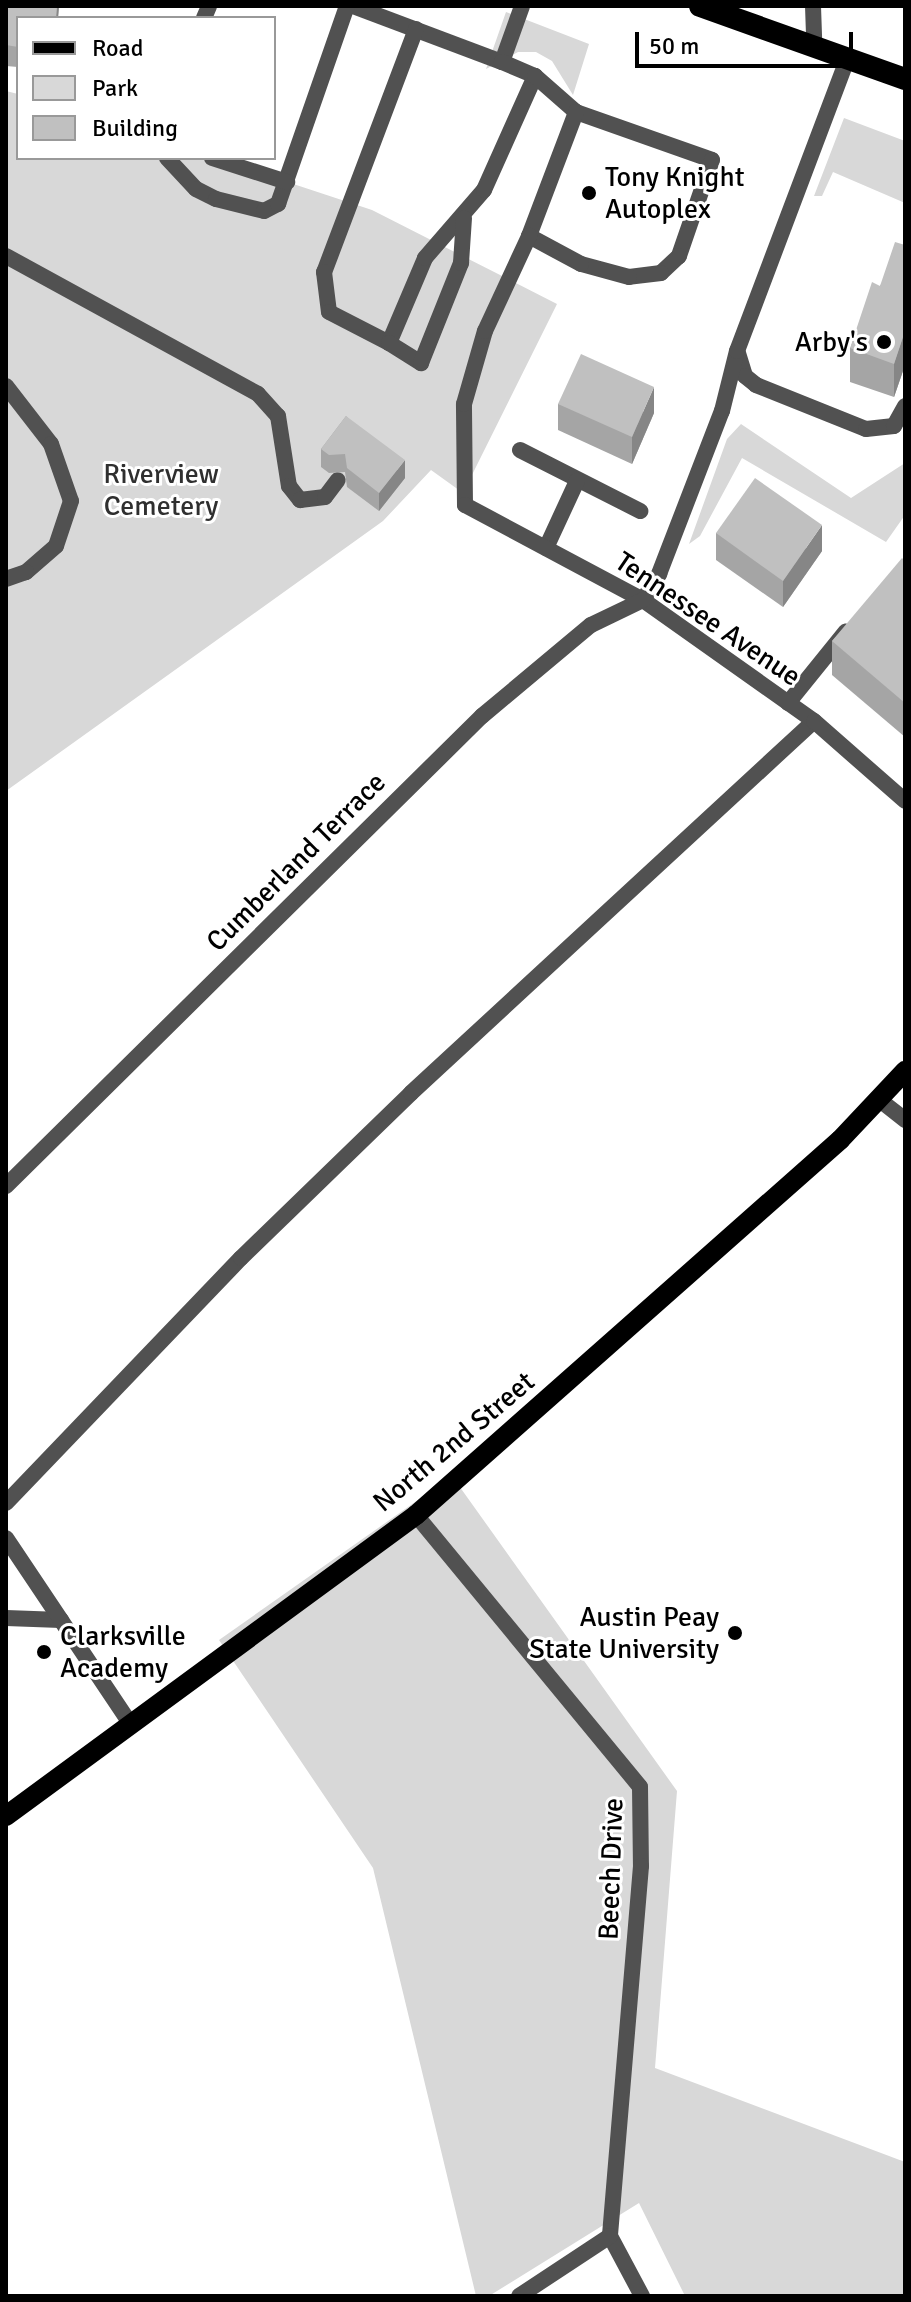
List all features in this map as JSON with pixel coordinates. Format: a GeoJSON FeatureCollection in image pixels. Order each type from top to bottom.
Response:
{"type":"FeatureCollection","features":[{"type":"Feature","properties":{"kind":"highway"},"geometry":{"type":"LineString","coordinates":[[711,8],[814,43],[905,79]]}},
{"type":"Feature","properties":{"kind":"main road","name":"North 2nd Street"},"geometry":{"type":"LineString","coordinates":[[6,1816],[129,1722],[416,1515],[881,1101],[905,1071]]}},
{"type":"Feature","properties":{"kind":"street"},"geometry":{"type":"LineString","coordinates":[[169,160],[196,189],[264,211],[278,204],[350,6],[535,76],[576,112],[712,160],[679,256],[661,273],[629,277],[581,264],[529,236],[576,112]]}},
{"type":"Feature","properties":{"kind":"street"},"geometry":{"type":"LineString","coordinates":[[502,62],[522,6]]}},
{"type":"Feature","properties":{"kind":"street"},"geometry":{"type":"LineString","coordinates":[[813,6],[814,43]]}},
{"type":"Feature","properties":{"kind":"street"},"geometry":{"type":"LineString","coordinates":[[416,29],[324,272],[329,312],[421,363],[461,263],[464,218]]}},
{"type":"Feature","properties":{"kind":"street"},"geometry":{"type":"LineString","coordinates":[[643,600],[659,574],[727,389],[737,351],[848,57]]}},
{"type":"Feature","properties":{"kind":"street"},"geometry":{"type":"LineString","coordinates":[[389,343],[425,258],[464,218],[484,190],[535,76]]}},
{"type":"Feature","properties":{"kind":"street"},"geometry":{"type":"LineString","coordinates":[[218,160],[287,182]]}},
{"type":"Feature","properties":{"kind":"street","name":"Tennessee Avenue"},"geometry":{"type":"LineString","coordinates":[[529,236],[485,331],[464,404],[465,505],[643,600],[814,721],[905,801]]}},
{"type":"Feature","properties":{"kind":"street"},"geometry":{"type":"LineString","coordinates":[[6,256],[258,394],[278,416],[289,486],[300,500],[325,497],[338,480]]}},
{"type":"Feature","properties":{"kind":"street"},"geometry":{"type":"LineString","coordinates":[[737,351],[745,376],[756,385],[866,429],[894,426],[905,406]]}},
{"type":"Feature","properties":{"kind":"street"},"geometry":{"type":"LineString","coordinates":[[6,386],[51,444],[71,501],[56,546],[26,572],[6,579]]}},
{"type":"Feature","properties":{"kind":"street"},"geometry":{"type":"LineString","coordinates":[[520,450],[640,511]]}},
{"type":"Feature","properties":{"kind":"street"},"geometry":{"type":"LineString","coordinates":[[546,548],[577,481]]}},
{"type":"Feature","properties":{"kind":"street","name":"Cumberland Terrace"},"geometry":{"type":"LineString","coordinates":[[6,1186],[482,716],[591,625],[643,600]]}},
{"type":"Feature","properties":{"kind":"street"},"geometry":{"type":"LineString","coordinates":[[788,703],[854,621]]}},
{"type":"Feature","properties":{"kind":"street"},"geometry":{"type":"LineString","coordinates":[[6,1503],[241,1258],[399,1104],[814,721]]}},
{"type":"Feature","properties":{"kind":"street"},"geometry":{"type":"LineString","coordinates":[[881,1101],[905,1120]]}},
{"type":"Feature","properties":{"kind":"street","name":"Beech Drive"},"geometry":{"type":"LineString","coordinates":[[416,1515],[640,1787],[641,1866],[610,2236]]}},
{"type":"Feature","properties":{"kind":"street"},"geometry":{"type":"LineString","coordinates":[[6,1538],[129,1722]]}},
{"type":"Feature","properties":{"kind":"street"},"geometry":{"type":"LineString","coordinates":[[6,1618],[61,1620]]}},
{"type":"Feature","properties":{"kind":"street"},"geometry":{"type":"LineString","coordinates":[[519,2296],[610,2236],[642,2296]]}},
{"type":"Feature","properties":{"kind":"green space"},"geometry":{"type":"Polygon","coordinates":[[[506,12],[589,44],[573,95],[552,61],[536,52],[518,52],[486,69],[506,12]]]}},
{"type":"Feature","properties":{"kind":"green space","name":"Riverview Cemetery"},"geometry":{"type":"Polygon","coordinates":[[[6,91],[16,94],[16,160],[221,160],[372,210],[557,304],[463,493],[431,470],[383,521],[6,791],[6,91]]]}},
{"type":"Feature","properties":{"kind":"green space"},"geometry":{"type":"Polygon","coordinates":[[[844,118],[905,141],[905,203],[833,172],[822,196],[814,196],[844,118]]]}},
{"type":"Feature","properties":{"kind":"green space"},"geometry":{"type":"Polygon","coordinates":[[[741,424],[851,498],[905,463],[905,515],[886,542],[742,458],[700,536],[689,544],[727,439],[741,424]]]}},
{"type":"Feature","properties":{"kind":"green space"},"geometry":{"type":"Polygon","coordinates":[[[452,1476],[677,1791],[655,2068],[905,2162],[905,2296],[685,2296],[639,2203],[489,2296],[476,2296],[373,1868],[219,1640],[452,1476]]]}},
{"type":"Feature","properties":{"kind":"building"},"geometry":{"type":"Polygon","coordinates":[[[6,6],[57,6],[56,16],[16,16],[16,47],[6,45],[6,6]]]}},
{"type":"Feature","properties":{"kind":"building"},"geometry":{"type":"Polygon","coordinates":[[[895,242],[905,245],[905,331],[894,364],[850,348],[872,282],[880,286],[895,242]]]}},
{"type":"Feature","properties":{"kind":"building"},"geometry":{"type":"Polygon","coordinates":[[[581,354],[654,387],[632,437],[558,404],[581,354]]]}},
{"type":"Feature","properties":{"kind":"building"},"geometry":{"type":"Polygon","coordinates":[[[346,416],[405,460],[379,493],[347,468],[345,454],[329,455],[321,449],[346,416]]]}},
{"type":"Feature","properties":{"kind":"building"},"geometry":{"type":"Polygon","coordinates":[[[755,478],[822,525],[783,581],[716,533],[755,478]]]}},
{"type":"Feature","properties":{"kind":"building"},"geometry":{"type":"Polygon","coordinates":[[[902,558],[905,561],[905,703],[832,641],[902,558]]]}},
{"type":"Feature","properties":{"kind":"place","name":"Tony Knight Autoplex"},"geometry":{"type":"Point","coordinates":[589,193]}},
{"type":"Feature","properties":{"kind":"place","name":"Arby's"},"geometry":{"type":"Point","coordinates":[884,342]}},
{"type":"Feature","properties":{"kind":"place","name":"Austin Peay State University"},"geometry":{"type":"Point","coordinates":[735,1633]}},
{"type":"Feature","properties":{"kind":"place","name":"Clarksville Academy"},"geometry":{"type":"Point","coordinates":[44,1652]}}]}
